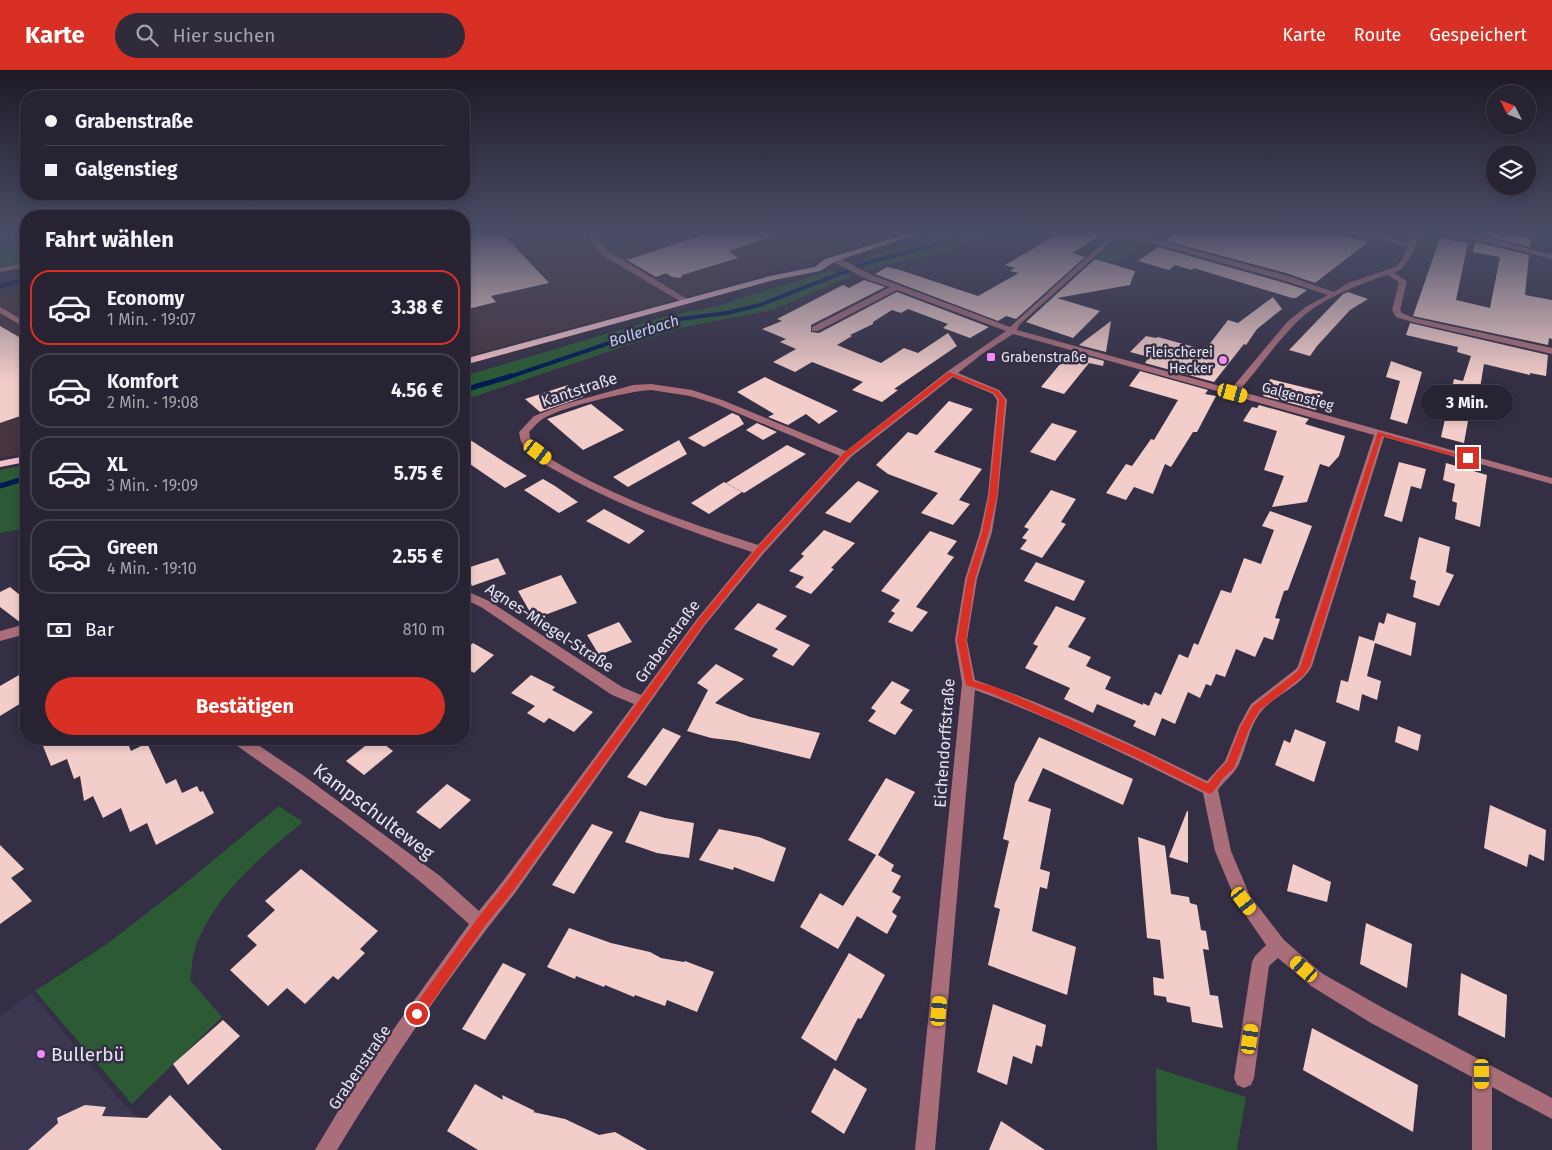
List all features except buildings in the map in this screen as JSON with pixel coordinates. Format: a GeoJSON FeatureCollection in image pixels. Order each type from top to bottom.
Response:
{"type":"FeatureCollection","features":[{"type":"Feature","properties":{"kind":"main road"},"geometry":{"type":"LineString","coordinates":[[470,360],[761,281]]}},
{"type":"Feature","properties":{"kind":"main road"},"geometry":{"type":"LineString","coordinates":[[0,464],[20,460]]}},
{"type":"Feature","properties":{"kind":"street"},"geometry":{"type":"LineString","coordinates":[[653,281],[688,302]]}},
{"type":"Feature","properties":{"kind":"street","name":"Galgenstieg"},"geometry":{"type":"LineString","coordinates":[[881,281],[1001,325],[1012,331],[1552,481]]}},
{"type":"Feature","properties":{"kind":"street","name":"Grabenstraße"},"geometry":{"type":"LineString","coordinates":[[325,1150],[362,1090],[480,923],[701,622],[760,550],[847,454],[951,374],[1012,331],[1016,324],[1064,281]]}},
{"type":"Feature","properties":{"kind":"street"},"geometry":{"type":"LineString","coordinates":[[1295,281],[1333,294]]}},
{"type":"Feature","properties":{"kind":"street"},"geometry":{"type":"LineString","coordinates":[[1233,393],[1291,323],[1310,308],[1333,294],[1362,281]]}},
{"type":"Feature","properties":{"kind":"street"},"geometry":{"type":"LineString","coordinates":[[1404,281],[1396,310],[1399,315],[1412,320],[1552,351]]}},
{"type":"Feature","properties":{"kind":"street"},"geometry":{"type":"LineString","coordinates":[[815,329],[896,287]]}},
{"type":"Feature","properties":{"kind":"street"},"geometry":{"type":"LineString","coordinates":[[0,309],[20,322]]}},
{"type":"Feature","properties":{"kind":"street","name":"Eichendorffstraße"},"geometry":{"type":"LineString","coordinates":[[925,1150],[969,683],[961,640],[971,579],[986,532],[993,496],[1002,400],[996,392],[951,374]]}},
{"type":"Feature","properties":{"kind":"street","name":"Kantstraße"},"geometry":{"type":"LineString","coordinates":[[760,550],[661,517],[592,486],[560,468],[538,452],[526,442],[524,432],[537,418],[568,406],[633,388],[651,387],[685,392],[718,402],[847,454]]}},
{"type":"Feature","properties":{"kind":"street"},"geometry":{"type":"LineString","coordinates":[[1380,434],[1305,666],[1301,673],[1256,708],[1246,726],[1230,765],[1219,776],[1210,790],[1224,851],[1244,901],[1278,946],[1317,980],[1482,1074],[1552,1109]]}},
{"type":"Feature","properties":{"kind":"street","name":"Agnes-Miegel-Straße"},"geometry":{"type":"LineString","coordinates":[[470,597],[485,604],[617,691],[644,702]]}},
{"type":"Feature","properties":{"kind":"street"},"geometry":{"type":"LineString","coordinates":[[0,636],[20,631]]}},
{"type":"Feature","properties":{"kind":"street"},"geometry":{"type":"LineString","coordinates":[[969,683],[991,690],[1139,754],[1210,790]]}},
{"type":"Feature","properties":{"kind":"street","name":"Kampschulteweg"},"geometry":{"type":"LineString","coordinates":[[247,745],[299,781],[434,881],[480,923]]}},
{"type":"Feature","properties":{"kind":"street"},"geometry":{"type":"LineString","coordinates":[[1244,1078],[1261,962],[1278,946]]}},
{"type":"Feature","properties":{"kind":"street"},"geometry":{"type":"LineString","coordinates":[[1482,1074],[1482,1150]]}},
{"type":"Feature","properties":{"kind":"shaded area"},"geometry":{"type":"Polygon","coordinates":[[[470,281],[739,281],[470,355],[470,281]]]}},
{"type":"Feature","properties":{"kind":"shaded area"},"geometry":{"type":"Polygon","coordinates":[[[20,291],[20,454],[0,458],[0,296],[20,291]]]}},
{"type":"Feature","properties":{"kind":"shaded area","name":"Bullerbü"},"geometry":{"type":"Polygon","coordinates":[[[31,993],[113,1092],[167,1150],[0,1150],[0,1017],[31,993]]]}},
{"type":"Feature","properties":{"kind":"green space"},"geometry":{"type":"Polygon","coordinates":[[[795,281],[839,281],[772,310],[679,328],[470,398],[470,374],[667,316],[718,306],[795,281]]]}},
{"type":"Feature","properties":{"kind":"green space"},"geometry":{"type":"Polygon","coordinates":[[[20,466],[20,529],[0,533],[0,470],[20,466]]]}},
{"type":"Feature","properties":{"kind":"green space"},"geometry":{"type":"Polygon","coordinates":[[[279,806],[303,822],[255,863],[226,894],[203,929],[195,949],[190,980],[222,1017],[132,1104],[35,991],[107,944],[177,890],[279,806]]]}},
{"type":"Feature","properties":{"kind":"green space"},"geometry":{"type":"Polygon","coordinates":[[[1156,1068],[1246,1097],[1237,1150],[1157,1150],[1156,1068]]]}},
{"type":"Feature","properties":{"kind":"waterway"},"geometry":{"type":"LineString","coordinates":[[0,286],[17,281]]}},
{"type":"Feature","properties":{"kind":"waterway","name":"Bollerbach"},"geometry":{"type":"LineString","coordinates":[[506,378],[680,319],[727,313],[760,305],[820,281]]}},
{"type":"Feature","properties":{"kind":"waterway","name":"Bollerbach"},"geometry":{"type":"LineString","coordinates":[[470,388],[511,376]]}},
{"type":"Feature","properties":{"kind":"waterway","name":"Bollerbach"},"geometry":{"type":"LineString","coordinates":[[0,486],[20,480]]}},
{"type":"Feature","properties":{"kind":"place","name":"Grabenstraße"},"geometry":{"type":"Point","coordinates":[991,357]}},
{"type":"Feature","properties":{"kind":"place","name":"Fleischerei Hecker"},"geometry":{"type":"Point","coordinates":[1223,360]}},
{"type":"Feature","properties":{"kind":"place","name":"Bullerbü"},"geometry":{"type":"Point","coordinates":[41,1054]}},
{"type":"Feature","properties":{"kind":"route"},"geometry":{"type":"LineString","coordinates":[[417,1014],[480,923],[509,887],[701,622],[760,550],[847,454],[951,374],[996,392],[1002,400],[993,496],[986,532],[971,579],[961,640],[969,683],[985,687],[1139,754],[1210,790],[1219,776],[1230,765],[1246,726],[1256,708],[1301,673],[1305,666],[1380,434],[1468,458]]}}]}
